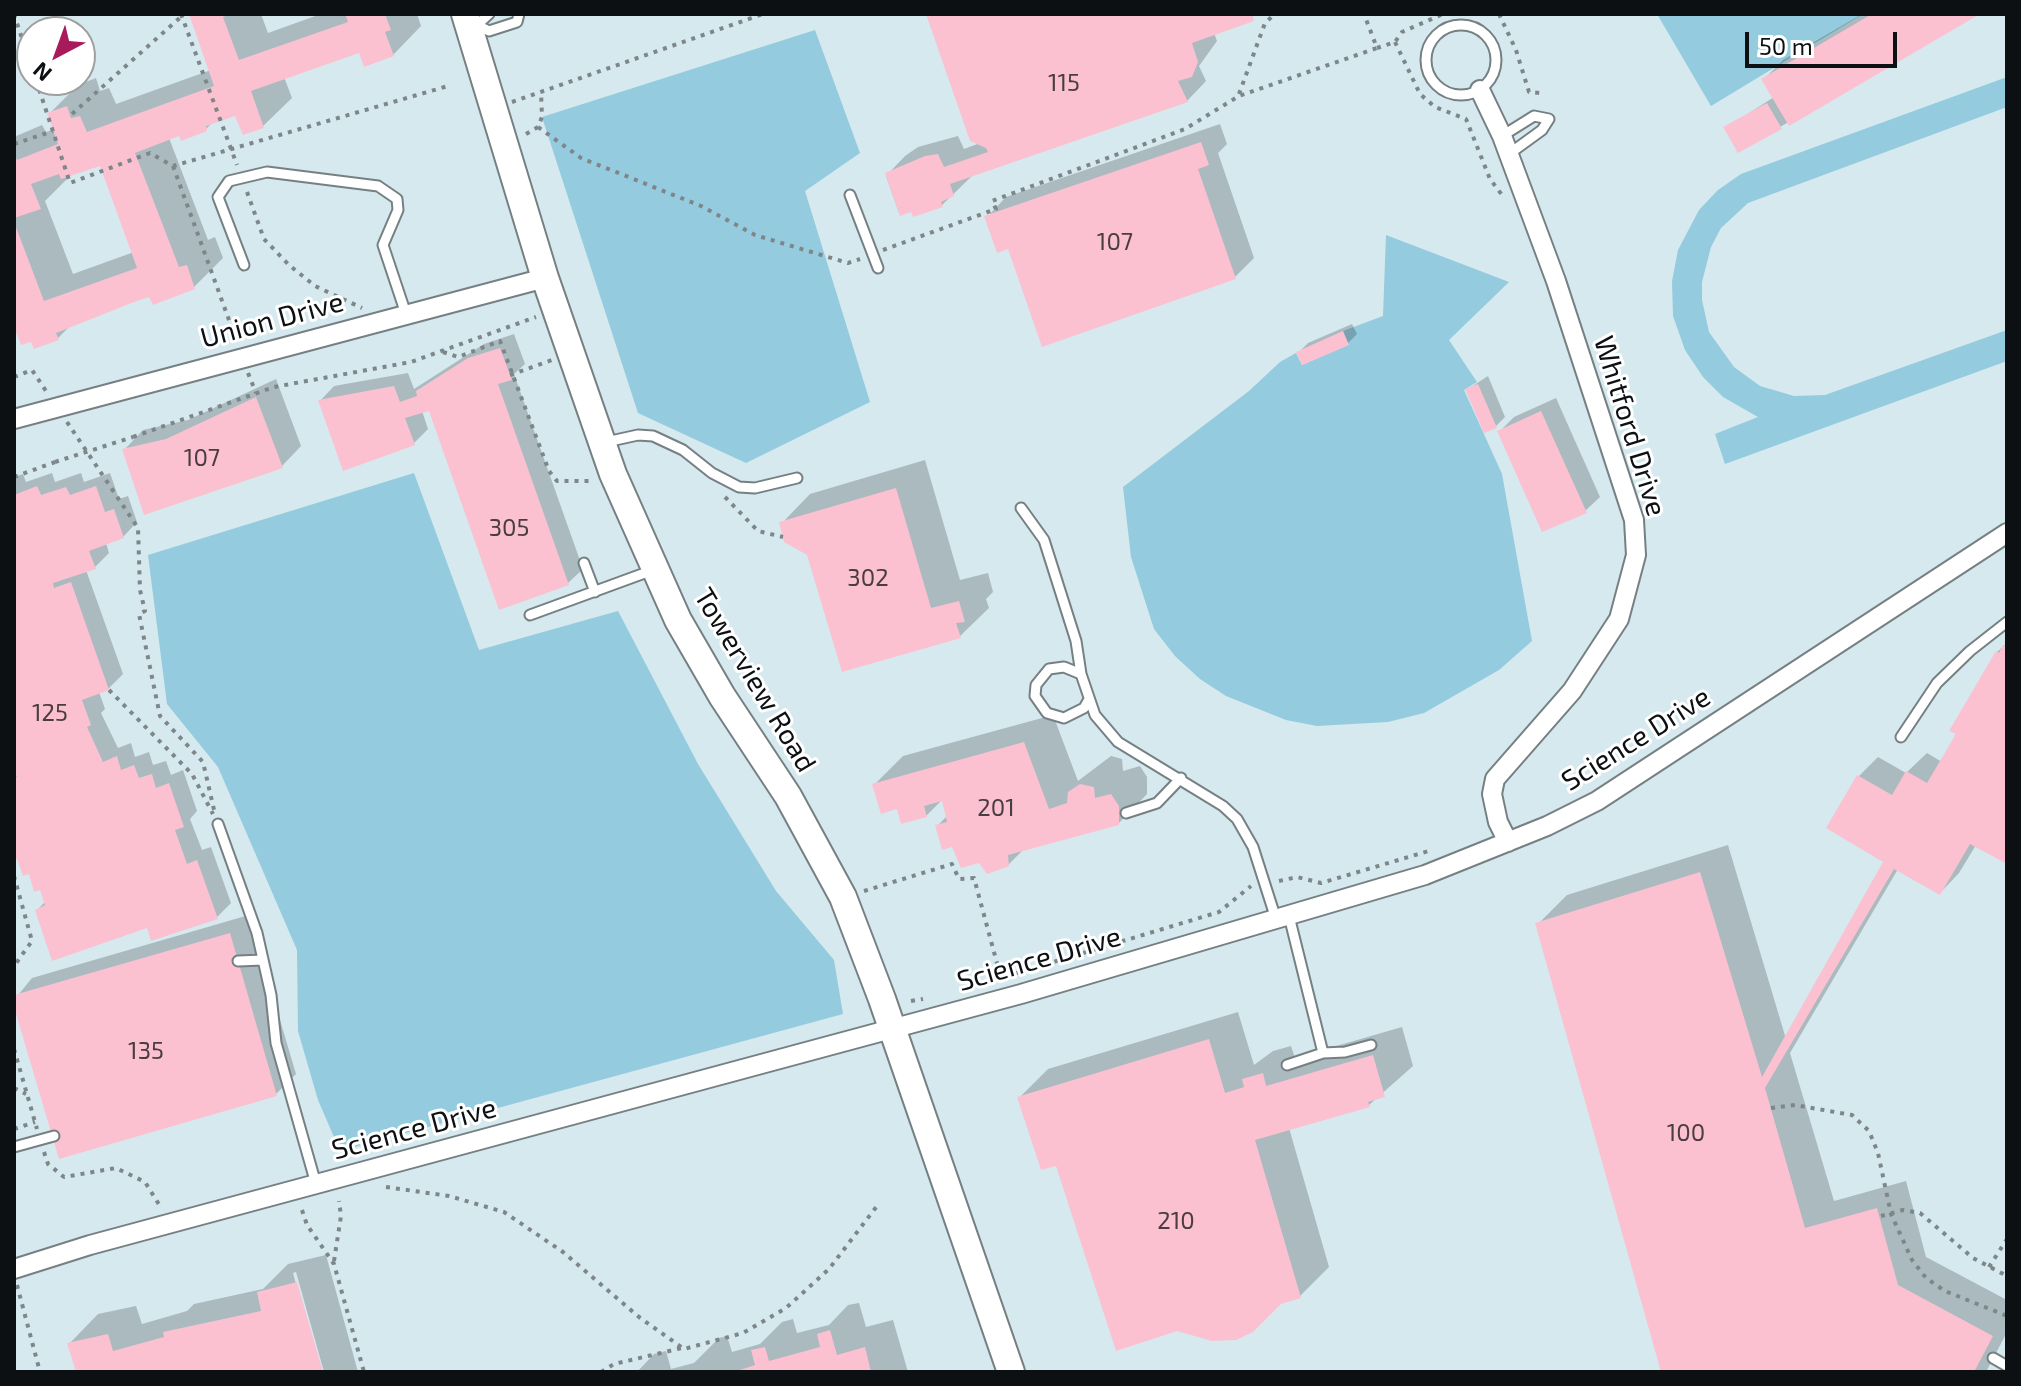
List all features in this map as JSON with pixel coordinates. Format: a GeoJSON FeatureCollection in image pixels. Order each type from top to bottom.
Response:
{"type":"FeatureCollection","features":[{"type":"Feature","properties":{"kind":"street","name":"Towerview Road"},"geometry":{"type":"LineString","coordinates":[[476,21],[494,109],[545,278],[602,443],[653,570],[722,696],[788,796],[843,897],[893,1029],[1011,1372]]}},
{"type":"Feature","properties":{"kind":"street","name":"Whitford Drive"},"geometry":{"type":"LineString","coordinates":[[1480,90],[1502,136],[1556,281],[1634,520],[1636,555],[1619,619],[1572,691],[1495,779],[1492,794],[1498,822],[1508,842]]}},
{"type":"Feature","properties":{"kind":"street","name":"Union Drive"},"geometry":{"type":"LineString","coordinates":[[14,419],[545,278]]}},
{"type":"Feature","properties":{"kind":"street","name":"Science Drive"},"geometry":{"type":"LineString","coordinates":[[15,1274],[316,1184],[893,1029],[1425,875],[1508,842],[1597,801],[2007,533]]}},
{"type":"Feature","properties":{"kind":"lane"},"geometry":{"type":"LineString","coordinates":[[476,21],[493,30],[517,22],[519,14]]}},
{"type":"Feature","properties":{"kind":"lane"},"geometry":{"type":"LineString","coordinates":[[1471,27],[1482,32],[1494,47],[1494,74],[1480,90],[1456,95],[1436,85],[1430,76],[1426,63],[1431,43],[1448,28],[1471,27]]}},
{"type":"Feature","properties":{"kind":"lane"},"geometry":{"type":"LineString","coordinates":[[1502,136],[1534,116],[1549,119],[1542,130],[1509,154]]}},
{"type":"Feature","properties":{"kind":"lane"},"geometry":{"type":"LineString","coordinates":[[244,265],[218,197],[222,187],[242,176],[267,172],[378,186],[397,199],[398,210],[383,245],[406,314]]}},
{"type":"Feature","properties":{"kind":"lane"},"geometry":{"type":"LineString","coordinates":[[850,195],[878,268]]}},
{"type":"Feature","properties":{"kind":"lane"},"geometry":{"type":"LineString","coordinates":[[602,443],[638,435],[653,436],[683,450],[712,473],[739,487],[755,488],[797,478]]}},
{"type":"Feature","properties":{"kind":"lane"},"geometry":{"type":"LineString","coordinates":[[1021,508],[1044,540],[1076,641],[1088,701],[1103,728],[1118,742],[1223,806],[1246,832],[1282,917],[1323,1053]]}},
{"type":"Feature","properties":{"kind":"lane"},"geometry":{"type":"LineString","coordinates":[[584,563],[595,592]]}},
{"type":"Feature","properties":{"kind":"lane"},"geometry":{"type":"LineString","coordinates":[[530,615],[653,570]]}},
{"type":"Feature","properties":{"kind":"lane"},"geometry":{"type":"LineString","coordinates":[[1901,737],[1937,683],[1970,651],[2007,622]]}},
{"type":"Feature","properties":{"kind":"lane"},"geometry":{"type":"LineString","coordinates":[[1081,674],[1064,667],[1049,669],[1036,685],[1035,696],[1047,713],[1064,718],[1084,708],[1088,701]]}},
{"type":"Feature","properties":{"kind":"lane"},"geometry":{"type":"LineString","coordinates":[[1126,813],[1157,803],[1181,778]]}},
{"type":"Feature","properties":{"kind":"lane"},"geometry":{"type":"LineString","coordinates":[[218,824],[263,960],[276,1043],[316,1184]]}},
{"type":"Feature","properties":{"kind":"lane"},"geometry":{"type":"LineString","coordinates":[[238,961],[263,960]]}},
{"type":"Feature","properties":{"kind":"lane"},"geometry":{"type":"LineString","coordinates":[[1287,1065],[1323,1053],[1345,1052],[1371,1045]]}},
{"type":"Feature","properties":{"kind":"lane"},"geometry":{"type":"LineString","coordinates":[[14,1147],[54,1136]]}},
{"type":"Feature","properties":{"kind":"lane"},"geometry":{"type":"LineString","coordinates":[[1993,1358],[2007,1366]]}},
{"type":"Feature","properties":{"kind":"path"},"geometry":{"type":"LineString","coordinates":[[161,14],[183,14]]}},
{"type":"Feature","properties":{"kind":"path"},"geometry":{"type":"LineString","coordinates":[[72,114],[183,14]]}},
{"type":"Feature","properties":{"kind":"path"},"geometry":{"type":"LineString","coordinates":[[183,14],[228,147],[242,176],[264,239],[315,286],[364,308]]}},
{"type":"Feature","properties":{"kind":"path"},"geometry":{"type":"LineString","coordinates":[[494,109],[763,14]]}},
{"type":"Feature","properties":{"kind":"path"},"geometry":{"type":"LineString","coordinates":[[1239,96],[1265,23],[1275,14]]}},
{"type":"Feature","properties":{"kind":"path"},"geometry":{"type":"LineString","coordinates":[[1364,14],[1377,48]]}},
{"type":"Feature","properties":{"kind":"path"},"geometry":{"type":"LineString","coordinates":[[538,127],[581,158],[701,206],[755,235],[848,263],[996,209],[992,201],[1185,129],[1239,96],[1395,42],[1402,32],[1443,14]]}},
{"type":"Feature","properties":{"kind":"path"},"geometry":{"type":"LineString","coordinates":[[1499,14],[1516,50],[1529,92],[1540,93]]}},
{"type":"Feature","properties":{"kind":"path"},"geometry":{"type":"LineString","coordinates":[[1395,42],[1420,94],[1435,107],[1466,119],[1490,179],[1510,205]]}},
{"type":"Feature","properties":{"kind":"path"},"geometry":{"type":"LineString","coordinates":[[173,166],[228,147],[303,131],[448,86]]}},
{"type":"Feature","properties":{"kind":"path"},"geometry":{"type":"LineString","coordinates":[[526,134],[538,127],[542,117],[541,92]]}},
{"type":"Feature","properties":{"kind":"path"},"geometry":{"type":"LineString","coordinates":[[41,96],[70,183],[150,153],[173,166],[256,393]]}},
{"type":"Feature","properties":{"kind":"path"},"geometry":{"type":"LineString","coordinates":[[14,144],[53,131]]}},
{"type":"Feature","properties":{"kind":"path"},"geometry":{"type":"LineString","coordinates":[[14,477],[274,387],[411,362],[538,316]]}},
{"type":"Feature","properties":{"kind":"path"},"geometry":{"type":"LineString","coordinates":[[443,352],[458,357],[500,341],[549,471],[557,481],[590,481]]}},
{"type":"Feature","properties":{"kind":"path"},"geometry":{"type":"LineString","coordinates":[[510,375],[552,360]]}},
{"type":"Feature","properties":{"kind":"path"},"geometry":{"type":"LineString","coordinates":[[75,434],[138,528],[140,590],[145,611],[139,614],[160,716],[203,762],[218,824]]}},
{"type":"Feature","properties":{"kind":"path"},"geometry":{"type":"LineString","coordinates":[[109,690],[192,774],[218,824]]}},
{"type":"Feature","properties":{"kind":"path"},"geometry":{"type":"LineString","coordinates":[[1277,881],[1297,877],[1321,883],[1435,849]]}},
{"type":"Feature","properties":{"kind":"path"},"geometry":{"type":"LineString","coordinates":[[843,897],[952,864],[959,879],[974,878],[1001,978]]}},
{"type":"Feature","properties":{"kind":"path"},"geometry":{"type":"LineString","coordinates":[[14,876],[32,941],[14,966]]}},
{"type":"Feature","properties":{"kind":"path"},"geometry":{"type":"LineString","coordinates":[[988,981],[1208,916],[1251,886]]}},
{"type":"Feature","properties":{"kind":"path"},"geometry":{"type":"LineString","coordinates":[[911,1001],[936,995]]}},
{"type":"Feature","properties":{"kind":"path"},"geometry":{"type":"LineString","coordinates":[[14,1049],[48,1164],[64,1177],[116,1168],[145,1182],[162,1208]]}},
{"type":"Feature","properties":{"kind":"path"},"geometry":{"type":"LineString","coordinates":[[14,1088],[26,1095]]}},
{"type":"Feature","properties":{"kind":"path"},"geometry":{"type":"LineString","coordinates":[[1771,1108],[1795,1105],[1852,1115],[1869,1131],[1878,1153],[1898,1236],[1926,1278],[1945,1291],[2007,1316]]}},
{"type":"Feature","properties":{"kind":"path"},"geometry":{"type":"LineString","coordinates":[[14,1129],[35,1122]]}},
{"type":"Feature","properties":{"kind":"path"},"geometry":{"type":"LineString","coordinates":[[386,1187],[449,1196],[504,1212],[563,1252],[639,1317],[684,1349]]}},
{"type":"Feature","properties":{"kind":"path"},"geometry":{"type":"LineString","coordinates":[[334,1264],[341,1216],[339,1201]]}},
{"type":"Feature","properties":{"kind":"path"},"geometry":{"type":"LineString","coordinates":[[601,1372],[614,1364],[743,1333],[786,1308],[829,1269],[877,1206]]}},
{"type":"Feature","properties":{"kind":"path"},"geometry":{"type":"LineString","coordinates":[[302,1210],[307,1225],[334,1264],[364,1372]]}},
{"type":"Feature","properties":{"kind":"path"},"geometry":{"type":"LineString","coordinates":[[1881,1216],[1903,1210],[1920,1213],[1949,1240],[1989,1268],[2007,1276]]}},
{"type":"Feature","properties":{"kind":"path"},"geometry":{"type":"LineString","coordinates":[[1989,1268],[2007,1239]]}},
{"type":"Feature","properties":{"kind":"path"},"geometry":{"type":"LineString","coordinates":[[15,1274],[40,1372]]}},
{"type":"Feature","properties":{"kind":"shaded area"},"geometry":{"type":"Polygon","coordinates":[[[14,14],[2007,14],[2007,1372],[14,1372],[14,14]]]}},
{"type":"Feature","properties":{"kind":"shaded area"},"geometry":{"type":"Polygon","coordinates":[[[1657,14],[1863,14],[1711,106],[1657,14]]]}},
{"type":"Feature","properties":{"kind":"shaded area"},"geometry":{"type":"Polygon","coordinates":[[[815,30],[860,153],[805,191],[870,402],[746,463],[638,413],[542,117],[815,30]]]}},
{"type":"Feature","properties":{"kind":"shaded area"},"geometry":{"type":"Polygon","coordinates":[[[2007,77],[2007,107],[1748,203],[1721,228],[1711,247],[1702,282],[1702,300],[1709,332],[1734,367],[1760,386],[1794,396],[1825,395],[2007,330],[2007,361],[1725,464],[1715,434],[1758,417],[1723,397],[1703,377],[1685,350],[1673,316],[1672,281],[1678,250],[1699,210],[1718,190],[1741,174],[2007,77]]]}},
{"type":"Feature","properties":{"kind":"shaded area"},"geometry":{"type":"Polygon","coordinates":[[[1386,235],[1509,282],[1449,340],[1477,382],[1464,390],[1502,474],[1532,641],[1499,670],[1424,713],[1388,722],[1317,726],[1286,720],[1226,696],[1200,679],[1175,656],[1154,629],[1131,557],[1123,487],[1249,391],[1280,362],[1296,353],[1302,365],[1348,345],[1343,331],[1383,316],[1386,235]]]}},
{"type":"Feature","properties":{"kind":"shaded area"},"geometry":{"type":"Polygon","coordinates":[[[414,473],[479,650],[618,611],[698,764],[776,891],[834,960],[843,1014],[340,1151],[318,1100],[298,1031],[297,950],[218,767],[167,704],[148,555],[414,473]]]}},
{"type":"Feature","properties":{"kind":"building"},"geometry":{"type":"Polygon","coordinates":[[[189,14],[231,14],[223,17],[239,60],[348,22],[345,14],[385,14],[391,30],[385,32],[394,56],[364,67],[359,53],[251,91],[264,128],[243,135],[235,116],[206,126],[207,131],[181,141],[179,136],[135,153],[179,267],[187,265],[195,289],[153,305],[149,297],[134,302],[56,333],[59,340],[34,349],[31,342],[21,345],[14,327],[14,222],[44,301],[137,268],[100,166],[61,179],[59,174],[31,184],[41,209],[14,218],[14,154],[17,160],[58,144],[47,113],[67,106],[71,118],[80,116],[87,132],[214,86],[189,14]]]}},
{"type":"Feature","properties":{"kind":"building"},"geometry":{"type":"Polygon","coordinates":[[[926,14],[1252,14],[1254,21],[1192,43],[1198,62],[1192,77],[1178,81],[1188,102],[950,184],[954,196],[941,202],[943,207],[913,217],[911,212],[900,216],[885,173],[925,156],[938,154],[944,167],[988,152],[970,141],[926,14]]]}},
{"type":"Feature","properties":{"kind":"building"},"geometry":{"type":"Polygon","coordinates":[[[1872,14],[1980,14],[1789,126],[1761,79],[1872,14]]]}},
{"type":"Feature","properties":{"kind":"building"},"geometry":{"type":"Polygon","coordinates":[[[1767,103],[1782,129],[1738,153],[1723,127],[1767,103]]]}},
{"type":"Feature","properties":{"kind":"building"},"geometry":{"type":"Polygon","coordinates":[[[1201,142],[1209,165],[1198,169],[1236,279],[1042,347],[1008,249],[997,253],[984,216],[1201,142]]]}},
{"type":"Feature","properties":{"kind":"building"},"geometry":{"type":"Polygon","coordinates":[[[1343,331],[1349,345],[1302,365],[1296,352],[1343,331]]]}},
{"type":"Feature","properties":{"kind":"building"},"geometry":{"type":"Polygon","coordinates":[[[500,348],[512,380],[498,384],[569,585],[499,610],[429,411],[405,418],[415,445],[343,471],[318,400],[394,386],[400,402],[417,396],[416,391],[468,358],[500,348]]]}},
{"type":"Feature","properties":{"kind":"building"},"geometry":{"type":"Polygon","coordinates":[[[1478,384],[1497,428],[1484,433],[1465,389],[1478,384]]]}},
{"type":"Feature","properties":{"kind":"building"},"geometry":{"type":"Polygon","coordinates":[[[256,397],[283,468],[144,515],[122,449],[166,439],[256,397]]]}},
{"type":"Feature","properties":{"kind":"building"},"geometry":{"type":"Polygon","coordinates":[[[1541,411],[1587,513],[1542,532],[1497,431],[1541,411]]]}},
{"type":"Feature","properties":{"kind":"building"},"geometry":{"type":"Polygon","coordinates":[[[37,486],[41,495],[66,487],[70,495],[96,486],[105,512],[114,509],[124,538],[89,551],[96,569],[53,583],[54,588],[71,582],[109,690],[82,700],[91,725],[87,727],[103,762],[117,756],[121,770],[134,765],[139,778],[152,774],[156,788],[169,783],[184,827],[175,830],[187,864],[197,860],[218,919],[151,941],[147,928],[52,961],[35,910],[45,905],[40,890],[34,892],[29,874],[23,876],[17,859],[14,860],[14,778],[17,777],[14,771],[14,495],[37,486]]]}},
{"type":"Feature","properties":{"kind":"building"},"geometry":{"type":"Polygon","coordinates":[[[896,488],[931,608],[959,601],[965,622],[956,623],[961,638],[842,672],[807,555],[784,542],[779,522],[896,488]]]}},
{"type":"Feature","properties":{"kind":"building"},"geometry":{"type":"Polygon","coordinates":[[[2003,645],[2007,647],[2007,864],[1970,844],[1940,895],[1894,869],[1765,1088],[1805,1228],[1877,1208],[1898,1285],[1993,1336],[1974,1372],[1661,1372],[1535,923],[1700,872],[1762,1077],[1883,862],[1826,828],[1857,775],[1892,795],[1906,771],[1927,783],[1956,734],[1949,731],[1996,651],[1999,653],[2003,645]]]}},
{"type":"Feature","properties":{"kind":"building"},"geometry":{"type":"Polygon","coordinates":[[[1024,742],[1049,809],[1067,803],[1068,792],[1080,784],[1094,787],[1095,798],[1111,794],[1119,806],[1119,825],[1008,855],[1009,866],[987,874],[979,863],[961,868],[952,847],[942,850],[935,825],[947,822],[942,801],[924,806],[927,817],[901,824],[897,809],[881,814],[872,784],[1024,742]]]}},
{"type":"Feature","properties":{"kind":"building"},"geometry":{"type":"Polygon","coordinates":[[[230,933],[277,1096],[59,1159],[14,1007],[14,995],[230,933]]]}},
{"type":"Feature","properties":{"kind":"building"},"geometry":{"type":"Polygon","coordinates":[[[1209,1039],[1225,1093],[1244,1087],[1242,1079],[1263,1073],[1266,1086],[1373,1055],[1385,1097],[1368,1102],[1370,1107],[1255,1140],[1301,1298],[1281,1304],[1253,1332],[1236,1340],[1212,1341],[1177,1331],[1116,1351],[1056,1166],[1041,1170],[1017,1097],[1209,1039]]]}},
{"type":"Feature","properties":{"kind":"building"},"geometry":{"type":"Polygon","coordinates":[[[297,1282],[323,1372],[76,1372],[67,1343],[108,1334],[113,1351],[164,1337],[163,1332],[261,1311],[257,1292],[297,1282]]]}},
{"type":"Feature","properties":{"kind":"building"},"geometry":{"type":"Polygon","coordinates":[[[830,1330],[837,1355],[865,1347],[871,1372],[734,1372],[755,1365],[751,1350],[765,1347],[769,1361],[820,1347],[817,1334],[830,1330]]]}}]}
